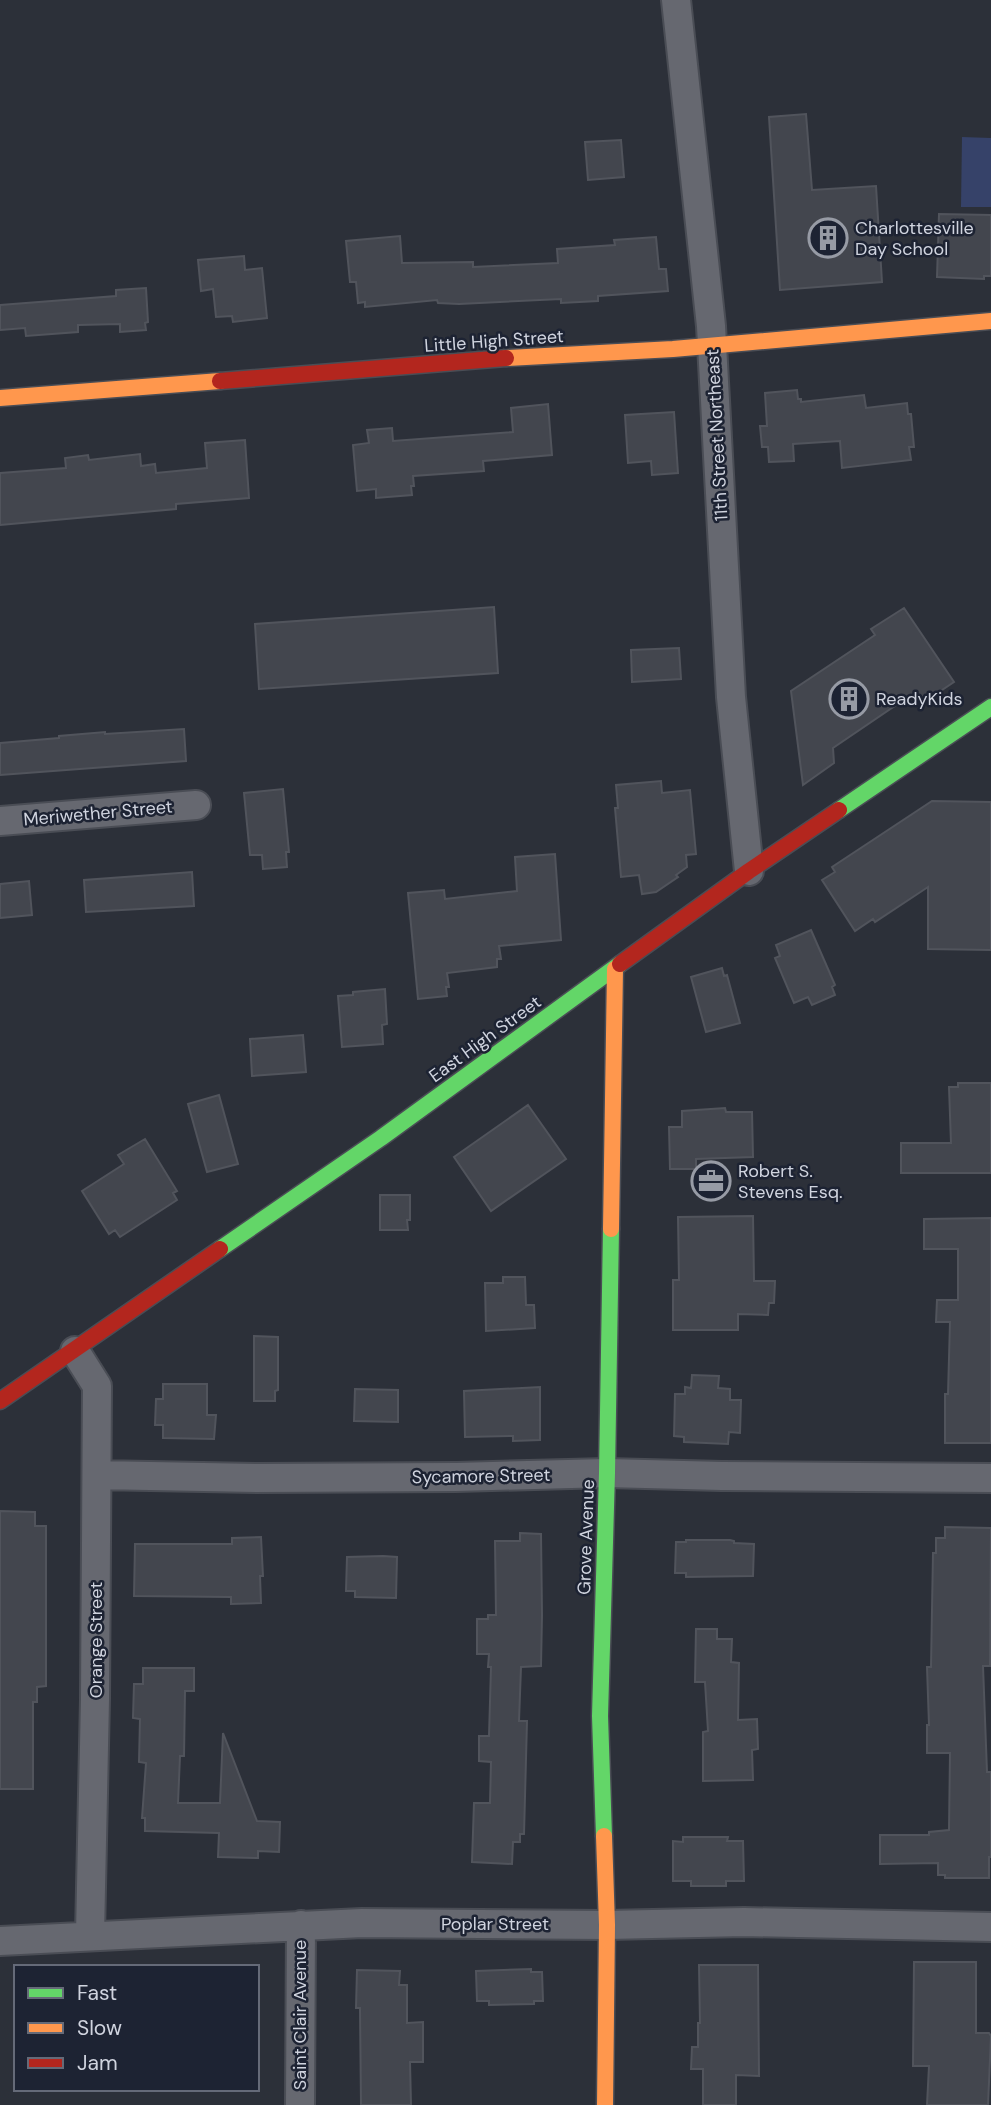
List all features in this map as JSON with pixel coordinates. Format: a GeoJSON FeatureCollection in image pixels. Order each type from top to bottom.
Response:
{"type":"FeatureCollection","features":[{"type":"Feature","properties":{"kind":"street","name":"11th Street Northeast"},"geometry":{"type":"LineString","coordinates":[[676,0],[712,346],[731,698],[749,871]]}},
{"type":"Feature","properties":{"kind":"street","name":"Little High Street"},"geometry":{"type":"LineString","coordinates":[[0,398],[479,360],[712,346],[991,321]]}},
{"type":"Feature","properties":{"kind":"street","name":"East High Street"},"geometry":{"type":"LineString","coordinates":[[0,1401],[381,1138],[749,871],[991,707]]}},
{"type":"Feature","properties":{"kind":"street","name":"Meriwether Street"},"geometry":{"type":"LineString","coordinates":[[0,821],[196,804]]}},
{"type":"Feature","properties":{"kind":"street","name":"Grove Avenue"},"geometry":{"type":"LineString","coordinates":[[605,2105],[607,1924],[600,1716],[607,1473],[615,969]]}},
{"type":"Feature","properties":{"kind":"street","name":"Orange Street"},"geometry":{"type":"LineString","coordinates":[[75,1351],[97,1386],[90,1935]]}},
{"type":"Feature","properties":{"kind":"street","name":"Sycamore Street"},"geometry":{"type":"LineString","coordinates":[[97,1475],[258,1478],[607,1473],[991,1478]]}},
{"type":"Feature","properties":{"kind":"street","name":"Poplar Street"},"geometry":{"type":"LineString","coordinates":[[0,1941],[362,1923],[744,1922],[991,1927]]}},
{"type":"Feature","properties":{"kind":"street","name":"Saint Clair Avenue"},"geometry":{"type":"LineString","coordinates":[[300,2105],[301,1925]]}},
{"type":"Feature","properties":{"kind":"shaded area"},"geometry":{"type":"Polygon","coordinates":[[[962,137],[991,138],[991,207],[961,207],[962,137]]]}},
{"type":"Feature","properties":{"kind":"building","name":"Charlottesville Day School"},"geometry":{"type":"Polygon","coordinates":[[[806,114],[812,190],[876,186],[882,282],[780,290],[769,117],[806,114]]]}},
{"type":"Feature","properties":{"kind":"building"},"geometry":{"type":"Polygon","coordinates":[[[621,140],[624,177],[588,180],[585,142],[621,140]]]}},
{"type":"Feature","properties":{"kind":"building","name":"Charlottesville Day School"},"geometry":{"type":"Polygon","coordinates":[[[939,214],[991,215],[991,276],[984,276],[984,279],[937,277],[939,214]]]}},
{"type":"Feature","properties":{"kind":"building"},"geometry":{"type":"Polygon","coordinates":[[[400,236],[402,263],[473,262],[473,267],[558,263],[557,249],[615,245],[614,240],[656,237],[659,269],[666,269],[668,291],[598,296],[598,301],[561,303],[561,299],[459,304],[438,303],[437,300],[365,307],[365,302],[358,303],[356,282],[350,282],[346,241],[400,236]]]}},
{"type":"Feature","properties":{"kind":"building"},"geometry":{"type":"Polygon","coordinates":[[[244,256],[245,270],[262,268],[267,318],[233,322],[232,316],[216,317],[213,289],[201,291],[198,260],[244,256]]]}},
{"type":"Feature","properties":{"kind":"building"},"geometry":{"type":"Polygon","coordinates":[[[146,288],[146,330],[120,332],[120,324],[78,325],[78,332],[26,336],[25,328],[0,330],[0,305],[116,296],[116,290],[146,288]]]}},
{"type":"Feature","properties":{"kind":"building"},"geometry":{"type":"Polygon","coordinates":[[[797,390],[801,402],[864,395],[866,408],[907,403],[908,414],[911,414],[914,447],[909,447],[911,460],[842,468],[840,441],[793,444],[794,461],[769,462],[768,447],[762,447],[760,426],[767,426],[765,393],[797,390]]]}},
{"type":"Feature","properties":{"kind":"building"},"geometry":{"type":"Polygon","coordinates":[[[548,404],[552,455],[483,461],[484,471],[413,476],[412,495],[376,498],[376,489],[357,491],[353,445],[369,443],[367,430],[392,428],[393,441],[513,432],[511,408],[548,404]]]}},
{"type":"Feature","properties":{"kind":"building"},"geometry":{"type":"Polygon","coordinates":[[[674,412],[678,473],[652,475],[651,461],[628,463],[625,415],[674,412]]]}},
{"type":"Feature","properties":{"kind":"building"},"geometry":{"type":"Polygon","coordinates":[[[245,440],[249,498],[176,504],[176,509],[0,525],[0,473],[66,468],[65,458],[88,455],[89,460],[140,454],[141,466],[155,464],[156,473],[207,468],[205,443],[245,440]]]}},
{"type":"Feature","properties":{"kind":"building"},"geometry":{"type":"Polygon","coordinates":[[[494,607],[498,673],[259,689],[255,624],[494,607]]]}},
{"type":"Feature","properties":{"kind":"building","name":"ReadyKids"},"geometry":{"type":"Polygon","coordinates":[[[904,608],[954,682],[921,704],[914,693],[833,748],[834,763],[803,785],[791,691],[875,635],[871,629],[904,608]]]}},
{"type":"Feature","properties":{"kind":"building"},"geometry":{"type":"Polygon","coordinates":[[[679,648],[681,679],[632,682],[631,650],[679,648]]]}},
{"type":"Feature","properties":{"kind":"building"},"geometry":{"type":"Polygon","coordinates":[[[184,729],[186,761],[0,775],[0,743],[105,732],[184,729]]]}},
{"type":"Feature","properties":{"kind":"building"},"geometry":{"type":"Polygon","coordinates":[[[661,781],[662,793],[690,790],[696,854],[686,855],[687,867],[676,875],[678,877],[656,892],[642,894],[639,875],[621,877],[615,808],[618,808],[616,785],[661,781]]]}},
{"type":"Feature","properties":{"kind":"building"},"geometry":{"type":"Polygon","coordinates":[[[283,789],[289,852],[286,852],[287,867],[263,869],[262,855],[250,855],[244,793],[283,789]]]}},
{"type":"Feature","properties":{"kind":"building"},"geometry":{"type":"Polygon","coordinates":[[[932,801],[991,802],[991,950],[928,949],[928,887],[875,922],[873,919],[855,931],[822,880],[835,872],[832,867],[932,801]]]}},
{"type":"Feature","properties":{"kind":"building"},"geometry":{"type":"Polygon","coordinates":[[[555,854],[561,940],[499,946],[501,959],[497,959],[497,967],[447,973],[447,996],[418,999],[408,893],[444,890],[445,899],[517,891],[515,857],[555,854]]]}},
{"type":"Feature","properties":{"kind":"building"},"geometry":{"type":"Polygon","coordinates":[[[192,872],[194,906],[86,912],[84,880],[192,872]]]}},
{"type":"Feature","properties":{"kind":"building"},"geometry":{"type":"Polygon","coordinates":[[[29,881],[32,915],[0,918],[0,884],[29,881]]]}},
{"type":"Feature","properties":{"kind":"building"},"geometry":{"type":"Polygon","coordinates":[[[811,930],[835,985],[832,987],[835,995],[812,1005],[808,997],[794,1003],[775,958],[780,956],[776,945],[811,930]]]}},
{"type":"Feature","properties":{"kind":"building"},"geometry":{"type":"Polygon","coordinates":[[[722,968],[724,976],[727,975],[740,1023],[706,1032],[691,977],[722,968]]]}},
{"type":"Feature","properties":{"kind":"building"},"geometry":{"type":"Polygon","coordinates":[[[385,989],[387,1024],[382,1025],[383,1044],[342,1047],[338,996],[385,989]]]}},
{"type":"Feature","properties":{"kind":"building"},"geometry":{"type":"Polygon","coordinates":[[[303,1035],[306,1072],[252,1076],[250,1039],[303,1035]]]}},
{"type":"Feature","properties":{"kind":"building"},"geometry":{"type":"Polygon","coordinates":[[[958,1083],[991,1083],[991,1173],[901,1173],[901,1143],[951,1143],[949,1087],[958,1087],[958,1083]]]}},
{"type":"Feature","properties":{"kind":"building"},"geometry":{"type":"Polygon","coordinates":[[[219,1095],[238,1164],[207,1172],[188,1104],[219,1095]]]}},
{"type":"Feature","properties":{"kind":"building"},"geometry":{"type":"Polygon","coordinates":[[[528,1105],[566,1159],[491,1211],[454,1157],[528,1105]]]}},
{"type":"Feature","properties":{"kind":"building"},"geometry":{"type":"Polygon","coordinates":[[[725,1108],[726,1112],[752,1112],[753,1157],[696,1159],[696,1169],[670,1169],[669,1127],[682,1127],[682,1111],[725,1108]]]}},
{"type":"Feature","properties":{"kind":"building"},"geometry":{"type":"Polygon","coordinates":[[[145,1139],[177,1191],[173,1193],[177,1200],[120,1237],[115,1230],[109,1234],[82,1191],[124,1164],[118,1155],[145,1139]]]}},
{"type":"Feature","properties":{"kind":"building"},"geometry":{"type":"Polygon","coordinates":[[[380,1195],[410,1195],[408,1230],[380,1230],[380,1195]]]}},
{"type":"Feature","properties":{"kind":"building"},"geometry":{"type":"Polygon","coordinates":[[[753,1216],[754,1281],[775,1281],[774,1303],[769,1303],[768,1315],[738,1314],[738,1330],[673,1330],[673,1280],[679,1280],[678,1217],[753,1216]]]}},
{"type":"Feature","properties":{"kind":"building"},"geometry":{"type":"Polygon","coordinates":[[[991,1218],[991,1443],[945,1443],[950,1322],[936,1322],[937,1300],[958,1300],[958,1249],[924,1249],[924,1219],[991,1218]]]}},
{"type":"Feature","properties":{"kind":"building"},"geometry":{"type":"Polygon","coordinates":[[[503,1277],[525,1277],[526,1305],[534,1305],[535,1328],[486,1331],[485,1283],[503,1283],[503,1277]]]}},
{"type":"Feature","properties":{"kind":"building"},"geometry":{"type":"Polygon","coordinates":[[[254,1336],[278,1337],[278,1390],[275,1391],[275,1401],[254,1401],[254,1336]]]}},
{"type":"Feature","properties":{"kind":"building"},"geometry":{"type":"Polygon","coordinates":[[[692,1375],[719,1376],[718,1388],[730,1389],[730,1400],[741,1400],[740,1433],[729,1432],[728,1444],[684,1442],[684,1437],[674,1436],[675,1394],[685,1394],[685,1387],[691,1388],[692,1375]]]}},
{"type":"Feature","properties":{"kind":"building"},"geometry":{"type":"Polygon","coordinates":[[[163,1384],[207,1384],[207,1415],[216,1415],[214,1439],[163,1438],[163,1425],[155,1425],[156,1399],[163,1399],[163,1384]]]}},
{"type":"Feature","properties":{"kind":"building"},"geometry":{"type":"Polygon","coordinates":[[[540,1387],[540,1440],[513,1441],[513,1436],[465,1437],[464,1391],[540,1387]]]}},
{"type":"Feature","properties":{"kind":"building"},"geometry":{"type":"Polygon","coordinates":[[[355,1389],[398,1390],[398,1422],[354,1421],[355,1389]]]}},
{"type":"Feature","properties":{"kind":"building"},"geometry":{"type":"Polygon","coordinates":[[[0,1511],[35,1512],[35,1526],[46,1526],[46,1686],[37,1687],[37,1702],[33,1702],[33,1789],[0,1789],[0,1511]]]}},
{"type":"Feature","properties":{"kind":"building"},"geometry":{"type":"Polygon","coordinates":[[[945,1527],[991,1528],[990,1666],[983,1666],[987,1772],[991,1772],[989,1878],[945,1878],[945,1875],[938,1875],[938,1863],[880,1864],[880,1835],[929,1835],[929,1832],[949,1830],[950,1753],[927,1753],[927,1667],[931,1667],[933,1553],[936,1553],[936,1538],[945,1538],[945,1527]]]}},
{"type":"Feature","properties":{"kind":"building"},"geometry":{"type":"Polygon","coordinates":[[[520,1533],[541,1534],[541,1666],[521,1667],[519,1721],[527,1721],[524,1834],[520,1834],[520,1842],[513,1842],[512,1864],[472,1862],[474,1803],[490,1803],[491,1762],[479,1761],[479,1736],[489,1736],[491,1667],[488,1667],[489,1654],[477,1654],[477,1619],[488,1619],[488,1615],[496,1615],[495,1541],[520,1541],[520,1533]]]}},
{"type":"Feature","properties":{"kind":"building"},"geometry":{"type":"Polygon","coordinates":[[[261,1537],[261,1603],[231,1604],[231,1597],[134,1596],[135,1544],[232,1544],[232,1538],[261,1537]]]}},
{"type":"Feature","properties":{"kind":"building"},"geometry":{"type":"Polygon","coordinates":[[[730,1540],[734,1543],[754,1544],[753,1576],[686,1577],[686,1573],[675,1573],[676,1542],[730,1540]]]}},
{"type":"Feature","properties":{"kind":"building"},"geometry":{"type":"Polygon","coordinates":[[[347,1557],[397,1557],[396,1598],[355,1597],[355,1591],[346,1591],[347,1557]]]}},
{"type":"Feature","properties":{"kind":"building"},"geometry":{"type":"Polygon","coordinates":[[[696,1629],[717,1629],[717,1639],[732,1639],[731,1662],[739,1663],[738,1720],[757,1719],[758,1749],[752,1750],[753,1780],[703,1781],[703,1732],[708,1731],[705,1682],[695,1682],[696,1629]]]}},
{"type":"Feature","properties":{"kind":"building"},"geometry":{"type":"Polygon","coordinates":[[[143,1668],[194,1668],[194,1691],[185,1691],[184,1756],[180,1756],[178,1803],[220,1803],[223,1733],[257,1821],[280,1822],[279,1852],[258,1851],[258,1858],[218,1857],[219,1833],[145,1831],[145,1818],[142,1818],[146,1763],[139,1762],[140,1719],[133,1718],[134,1684],[143,1684],[143,1668]]]}},
{"type":"Feature","properties":{"kind":"building"},"geometry":{"type":"Polygon","coordinates":[[[683,1837],[728,1837],[727,1841],[743,1841],[744,1881],[726,1881],[726,1886],[691,1886],[691,1881],[673,1881],[673,1841],[683,1842],[683,1837]]]}},
{"type":"Feature","properties":{"kind":"building"},"geometry":{"type":"Polygon","coordinates":[[[914,1962],[976,1962],[976,2033],[989,2033],[991,2036],[988,2105],[927,2105],[929,2066],[913,2066],[914,1962]]]}},
{"type":"Feature","properties":{"kind":"building"},"geometry":{"type":"Polygon","coordinates":[[[699,1965],[758,1965],[759,2076],[736,2075],[736,2105],[703,2105],[703,2069],[691,2069],[692,2047],[698,2047],[700,2023],[699,1965]]]}},
{"type":"Feature","properties":{"kind":"building"},"geometry":{"type":"Polygon","coordinates":[[[531,1969],[531,1972],[542,1972],[543,2001],[534,2001],[534,2004],[489,2005],[489,2001],[477,2001],[476,1971],[531,1969]]]}},
{"type":"Feature","properties":{"kind":"building"},"geometry":{"type":"Polygon","coordinates":[[[357,1970],[400,1971],[399,1985],[407,1985],[407,2023],[423,2022],[423,2062],[410,2062],[411,2105],[361,2105],[360,2008],[356,2008],[357,1970]]]}},
{"type":"Feature","properties":{"kind":"traffic: fast"},"geometry":{"type":"LineString","coordinates":[[839,810],[991,707]]}},
{"type":"Feature","properties":{"kind":"traffic: fast"},"geometry":{"type":"LineString","coordinates":[[220,1249],[381,1138],[620,964]]}},
{"type":"Feature","properties":{"kind":"traffic: fast"},"geometry":{"type":"LineString","coordinates":[[604,1836],[600,1716],[611,1229]]}},
{"type":"Feature","properties":{"kind":"traffic: slow"},"geometry":{"type":"LineString","coordinates":[[506,358],[673,349],[991,321]]}},
{"type":"Feature","properties":{"kind":"traffic: slow"},"geometry":{"type":"LineString","coordinates":[[0,398],[220,381]]}},
{"type":"Feature","properties":{"kind":"traffic: slow"},"geometry":{"type":"LineString","coordinates":[[611,1229],[615,969]]}},
{"type":"Feature","properties":{"kind":"traffic: slow"},"geometry":{"type":"LineString","coordinates":[[604,1836],[607,1925],[605,2105]]}},
{"type":"Feature","properties":{"kind":"traffic: jam"},"geometry":{"type":"LineString","coordinates":[[220,381],[506,358]]}},
{"type":"Feature","properties":{"kind":"traffic: jam"},"geometry":{"type":"LineString","coordinates":[[620,964],[839,810]]}},
{"type":"Feature","properties":{"kind":"traffic: jam"},"geometry":{"type":"LineString","coordinates":[[0,1401],[220,1249]]}},
{"type":"Feature","properties":{"kind":"place","name":"Charlottesville Day School"},"geometry":{"type":"Point","coordinates":[828,238]}},
{"type":"Feature","properties":{"kind":"place","name":"ReadyKids"},"geometry":{"type":"Point","coordinates":[849,699]}},
{"type":"Feature","properties":{"kind":"place","name":"Robert S. Stevens Esq."},"geometry":{"type":"Point","coordinates":[711,1181]}}]}
